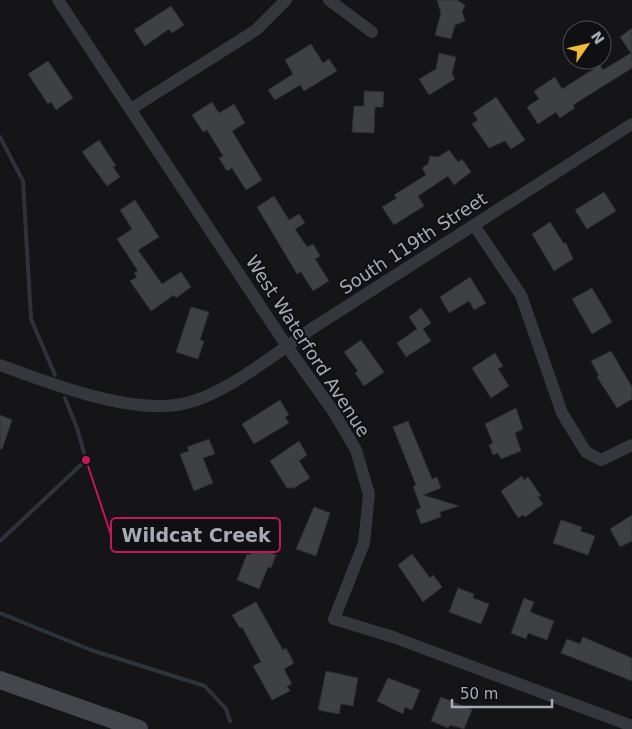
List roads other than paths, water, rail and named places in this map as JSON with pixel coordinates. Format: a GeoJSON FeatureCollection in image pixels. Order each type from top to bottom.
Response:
{"type":"FeatureCollection","features":[{"type":"Feature","properties":{"kind":"main road"},"geometry":{"type":"LineString","coordinates":[[0,680],[139,729]]}},
{"type":"Feature","properties":{"kind":"street","name":"West Waterford Avenue"},"geometry":{"type":"LineString","coordinates":[[58,0],[286,345],[333,410],[356,450],[369,494],[364,543],[334,619],[393,637],[632,726]]}},
{"type":"Feature","properties":{"kind":"street"},"geometry":{"type":"LineString","coordinates":[[131,109],[256,30],[286,0]]}},
{"type":"Feature","properties":{"kind":"street"},"geometry":{"type":"LineString","coordinates":[[329,0],[372,32]]}},
{"type":"Feature","properties":{"kind":"street","name":"South 119th Street"},"geometry":{"type":"LineString","coordinates":[[0,365],[58,386],[143,407],[196,402],[215,394],[286,345],[632,124]]}},
{"type":"Feature","properties":{"kind":"street"},"geometry":{"type":"LineString","coordinates":[[474,225],[521,295],[562,413],[586,452],[601,460],[632,445]]}},
{"type":"Feature","properties":{"kind":"waterway"},"geometry":{"type":"LineString","coordinates":[[0,137],[23,181],[31,319],[55,375]]}},
{"type":"Feature","properties":{"kind":"waterway"},"geometry":{"type":"LineString","coordinates":[[0,541],[86,460],[77,428],[65,398]]}},
{"type":"Feature","properties":{"kind":"waterway"},"geometry":{"type":"LineString","coordinates":[[0,613],[91,650],[205,686],[226,709],[230,721]]}},
{"type":"Feature","properties":{"kind":"place","name":"Wildcat Creek"},"geometry":{"type":"Point","coordinates":[86,460]}}]}
